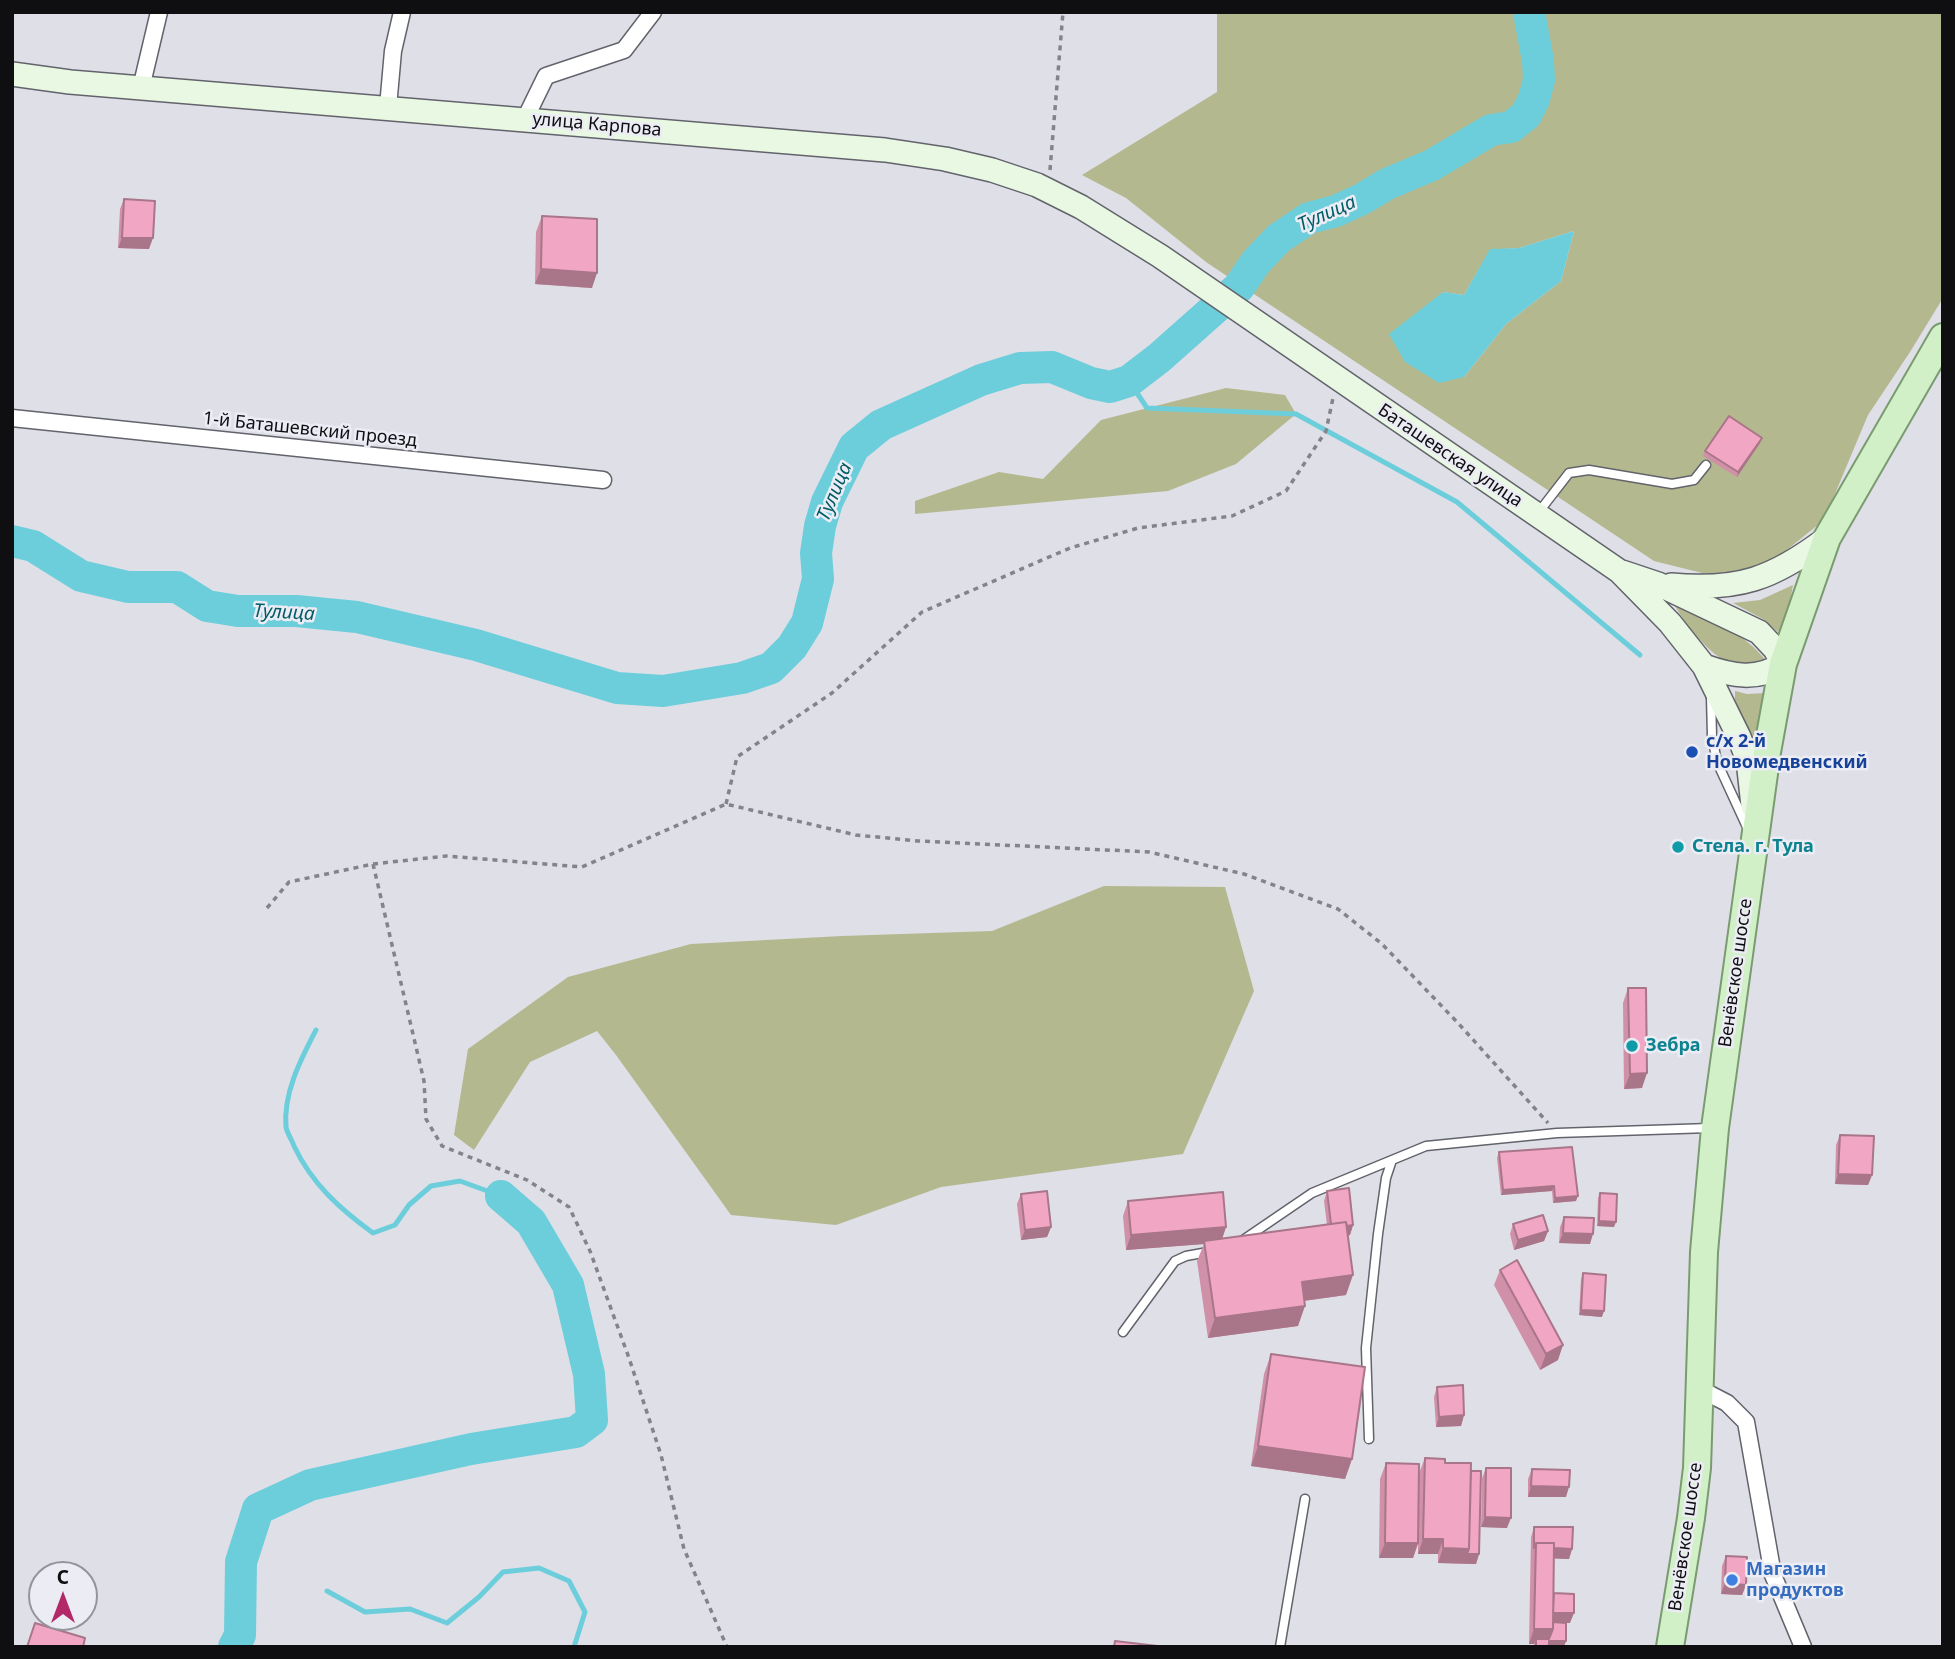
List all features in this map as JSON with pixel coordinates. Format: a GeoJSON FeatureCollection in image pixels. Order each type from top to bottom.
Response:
{"type":"FeatureCollection","features":[{"type":"Feature","properties":{"kind":"main road","name":"улица Карпова"},"geometry":{"type":"LineString","coordinates":[[12,74],[141,88],[885,150],[945,159],[992,170],[1037,185],[1081,207],[1160,256],[1282,341]]}},
{"type":"Feature","properties":{"kind":"main road","name":"Венёвское шоссе"},"geometry":{"type":"LineString","coordinates":[[1670,1647],[1691,1518],[1696,1468],[1703,1252],[1715,1128],[1767,752],[1783,664],[1827,538],[1943,337]]}},
{"type":"Feature","properties":{"kind":"main road","name":"Баташевская улица"},"geometry":{"type":"LineString","coordinates":[[1282,341],[1619,571]]}},
{"type":"Feature","properties":{"kind":"main road"},"geometry":{"type":"LineString","coordinates":[[1658,584],[1692,587],[1737,584],[1758,579],[1802,557],[1827,538]]}},
{"type":"Feature","properties":{"kind":"main road"},"geometry":{"type":"LineString","coordinates":[[1619,571],[1658,584],[1759,632],[1775,649],[1783,664],[1760,676],[1707,673]]}},
{"type":"Feature","properties":{"kind":"main road"},"geometry":{"type":"LineString","coordinates":[[1619,571],[1670,623],[1707,673],[1748,760],[1753,788],[1755,844]]}},
{"type":"Feature","properties":{"kind":"street"},"geometry":{"type":"LineString","coordinates":[[141,88],[159,12]]}},
{"type":"Feature","properties":{"kind":"street"},"geometry":{"type":"LineString","coordinates":[[388,107],[393,51],[402,12]]}},
{"type":"Feature","properties":{"kind":"street"},"geometry":{"type":"LineString","coordinates":[[525,119],[546,76],[624,50],[653,12]]}},
{"type":"Feature","properties":{"kind":"street","name":"1-й Баташевский проезд"},"geometry":{"type":"LineString","coordinates":[[12,418],[603,480]]}},
{"type":"Feature","properties":{"kind":"street"},"geometry":{"type":"LineString","coordinates":[[1700,1389],[1727,1403],[1746,1422],[1773,1575],[1803,1647]]}},
{"type":"Feature","properties":{"kind":"lane"},"geometry":{"type":"LineString","coordinates":[[1537,515],[1569,473],[1589,470],[1672,484],[1694,480],[1706,465]]}},
{"type":"Feature","properties":{"kind":"lane"},"geometry":{"type":"LineString","coordinates":[[1239,1243],[1311,1194],[1426,1146],[1557,1133],[1715,1128]]}},
{"type":"Feature","properties":{"kind":"lane"},"geometry":{"type":"LineString","coordinates":[[1369,1439],[1366,1348],[1378,1234],[1386,1178],[1392,1160]]}},
{"type":"Feature","properties":{"kind":"lane"},"geometry":{"type":"LineString","coordinates":[[1123,1332],[1175,1261],[1186,1256],[1218,1250]]}},
{"type":"Feature","properties":{"kind":"lane"},"geometry":{"type":"LineString","coordinates":[[1280,1647],[1305,1499]]}},
{"type":"Feature","properties":{"kind":"path"},"geometry":{"type":"LineString","coordinates":[[1037,185],[1051,169],[1063,12]]}},
{"type":"Feature","properties":{"kind":"path"},"geometry":{"type":"LineString","coordinates":[[726,804],[737,757],[832,693],[922,612],[1070,548],[1138,528],[1231,516],[1286,491],[1326,431],[1337,379]]}},
{"type":"Feature","properties":{"kind":"path"},"geometry":{"type":"LineString","coordinates":[[267,908],[289,882],[373,864],[446,856],[582,867],[726,804],[856,835],[918,841],[1149,852],[1244,874],[1338,909],[1382,944],[1557,1133]]}},
{"type":"Feature","properties":{"kind":"path"},"geometry":{"type":"LineString","coordinates":[[373,864],[424,1081],[426,1119],[442,1146],[527,1180],[569,1207],[590,1251],[629,1358],[661,1455],[684,1549],[727,1647]]}},
{"type":"Feature","properties":{"kind":"green space"},"geometry":{"type":"Polygon","coordinates":[[[1217,12],[1943,12],[1943,298],[1868,415],[1824,520],[1778,557],[1746,569],[1702,573],[1654,561],[1206,262],[1126,198],[1082,175],[1217,92],[1217,12]],[[1574,231],[1519,248],[1490,250],[1464,295],[1442,292],[1464,377],[1506,324],[1561,281],[1574,231]]]}},
{"type":"Feature","properties":{"kind":"green space"},"geometry":{"type":"Polygon","coordinates":[[[1226,388],[1285,395],[1296,414],[1236,464],[1168,491],[915,514],[915,501],[999,472],[1043,479],[1101,420],[1226,388]]]}},
{"type":"Feature","properties":{"kind":"green space"},"geometry":{"type":"Polygon","coordinates":[[[1793,585],[1787,619],[1778,632],[1763,619],[1733,603],[1760,600],[1793,585]]]}},
{"type":"Feature","properties":{"kind":"green space"},"geometry":{"type":"Polygon","coordinates":[[[1672,600],[1736,633],[1767,662],[1741,665],[1724,660],[1698,638],[1672,600]]]}},
{"type":"Feature","properties":{"kind":"green space"},"geometry":{"type":"Polygon","coordinates":[[[1735,691],[1747,694],[1766,693],[1755,744],[1735,700],[1735,691]]]}},
{"type":"Feature","properties":{"kind":"green space"},"geometry":{"type":"Polygon","coordinates":[[[1104,886],[1225,887],[1254,991],[1183,1154],[941,1187],[836,1225],[731,1215],[597,1031],[530,1062],[474,1150],[454,1135],[468,1049],[568,977],[691,944],[992,931],[1104,886]]]}},
{"type":"Feature","properties":{"kind":"water"},"geometry":{"type":"Polygon","coordinates":[[[1574,231],[1561,281],[1506,324],[1464,377],[1439,383],[1405,362],[1389,334],[1443,292],[1464,295],[1490,249],[1519,248],[1574,231]]]}},
{"type":"Feature","properties":{"kind":"building"},"geometry":{"type":"Polygon","coordinates":[[[124,199],[155,201],[153,238],[122,238],[124,199]]]}},
{"type":"Feature","properties":{"kind":"building"},"geometry":{"type":"Polygon","coordinates":[[[542,216],[597,219],[597,273],[541,269],[542,216]]]}},
{"type":"Feature","properties":{"kind":"building"},"geometry":{"type":"Polygon","coordinates":[[[1729,416],[1762,438],[1738,472],[1705,451],[1729,416]]]}},
{"type":"Feature","properties":{"kind":"building"},"geometry":{"type":"Polygon","coordinates":[[[1628,988],[1646,988],[1647,1073],[1630,1074],[1628,988]]]}},
{"type":"Feature","properties":{"kind":"building"},"geometry":{"type":"Polygon","coordinates":[[[1840,1135],[1874,1136],[1872,1175],[1838,1174],[1840,1135]]]}},
{"type":"Feature","properties":{"kind":"building"},"geometry":{"type":"Polygon","coordinates":[[[1572,1147],[1578,1196],[1555,1198],[1554,1186],[1503,1190],[1499,1152],[1572,1147]]]}},
{"type":"Feature","properties":{"kind":"building"},"geometry":{"type":"Polygon","coordinates":[[[1349,1188],[1353,1225],[1347,1226],[1346,1222],[1331,1224],[1327,1191],[1349,1188]]]}},
{"type":"Feature","properties":{"kind":"building"},"geometry":{"type":"Polygon","coordinates":[[[1047,1191],[1051,1227],[1025,1230],[1021,1194],[1047,1191]]]}},
{"type":"Feature","properties":{"kind":"building"},"geometry":{"type":"Polygon","coordinates":[[[1223,1192],[1226,1227],[1131,1235],[1128,1201],[1223,1192]]]}},
{"type":"Feature","properties":{"kind":"building"},"geometry":{"type":"Polygon","coordinates":[[[1600,1193],[1617,1194],[1616,1222],[1599,1221],[1600,1193]]]}},
{"type":"Feature","properties":{"kind":"building"},"geometry":{"type":"Polygon","coordinates":[[[1543,1215],[1548,1231],[1518,1240],[1513,1224],[1543,1215]]]}},
{"type":"Feature","properties":{"kind":"building"},"geometry":{"type":"Polygon","coordinates":[[[1564,1217],[1594,1218],[1593,1234],[1563,1233],[1564,1217]]]}},
{"type":"Feature","properties":{"kind":"building"},"geometry":{"type":"Polygon","coordinates":[[[1346,1222],[1353,1275],[1302,1282],[1305,1306],[1215,1318],[1204,1241],[1346,1222]]]}},
{"type":"Feature","properties":{"kind":"building"},"geometry":{"type":"Polygon","coordinates":[[[1517,1260],[1563,1345],[1546,1354],[1500,1270],[1517,1260]]]}},
{"type":"Feature","properties":{"kind":"building"},"geometry":{"type":"Polygon","coordinates":[[[1583,1273],[1606,1275],[1604,1311],[1581,1310],[1583,1273]]]}},
{"type":"Feature","properties":{"kind":"building"},"geometry":{"type":"Polygon","coordinates":[[[1271,1354],[1365,1367],[1352,1459],[1258,1446],[1271,1354]]]}},
{"type":"Feature","properties":{"kind":"building"},"geometry":{"type":"Polygon","coordinates":[[[1463,1385],[1464,1415],[1439,1417],[1437,1387],[1463,1385]]]}},
{"type":"Feature","properties":{"kind":"building"},"geometry":{"type":"Polygon","coordinates":[[[1425,1458],[1445,1459],[1445,1463],[1471,1463],[1469,1549],[1443,1548],[1443,1539],[1423,1539],[1425,1458]]]}},
{"type":"Feature","properties":{"kind":"building"},"geometry":{"type":"Polygon","coordinates":[[[1386,1463],[1419,1464],[1418,1543],[1385,1543],[1386,1463]]]}},
{"type":"Feature","properties":{"kind":"building"},"geometry":{"type":"Polygon","coordinates":[[[1486,1468],[1511,1468],[1511,1518],[1485,1517],[1486,1468]]]}},
{"type":"Feature","properties":{"kind":"building"},"geometry":{"type":"Polygon","coordinates":[[[1532,1469],[1570,1470],[1569,1487],[1531,1486],[1532,1469]]]}},
{"type":"Feature","properties":{"kind":"building"},"geometry":{"type":"Polygon","coordinates":[[[1471,1471],[1481,1471],[1479,1554],[1467,1554],[1471,1471]]]}},
{"type":"Feature","properties":{"kind":"building"},"geometry":{"type":"Polygon","coordinates":[[[1534,1527],[1573,1527],[1572,1549],[1554,1548],[1554,1543],[1536,1543],[1534,1548],[1534,1527]]]}},
{"type":"Feature","properties":{"kind":"building"},"geometry":{"type":"Polygon","coordinates":[[[1536,1543],[1554,1543],[1553,1629],[1534,1629],[1536,1543]]]}},
{"type":"Feature","properties":{"kind":"building"},"geometry":{"type":"Polygon","coordinates":[[[1726,1556],[1747,1557],[1746,1585],[1725,1583],[1726,1556]]]}},
{"type":"Feature","properties":{"kind":"building"},"geometry":{"type":"Polygon","coordinates":[[[1554,1593],[1574,1594],[1574,1613],[1553,1613],[1554,1593]]]}},
{"type":"Feature","properties":{"kind":"building"},"geometry":{"type":"Polygon","coordinates":[[[1553,1622],[1566,1623],[1566,1641],[1549,1641],[1549,1646],[1566,1647],[1536,1647],[1536,1639],[1549,1639],[1553,1622]]]}},
{"type":"Feature","properties":{"kind":"building"},"geometry":{"type":"Polygon","coordinates":[[[32,1631],[62,1631],[85,1638],[83,1647],[27,1647],[32,1631]]]}},
{"type":"Feature","properties":{"kind":"building"},"geometry":{"type":"Polygon","coordinates":[[[1115,1641],[1166,1647],[1114,1647],[1115,1641]]]}},
{"type":"Feature","properties":{"kind":"waterway","name":"Тулица"},"geometry":{"type":"LineString","coordinates":[[12,541],[33,546],[81,576],[128,587],[177,587],[207,606],[238,611],[296,611],[357,617],[476,645],[617,688],[663,691],[742,678],[771,668],[792,647],[807,623],[818,579],[816,553],[820,526],[827,502],[854,447],[881,425],[981,380],[1020,368],[1052,367],[1091,383],[1110,387],[1129,381],[1239,287],[1256,262],[1279,238],[1309,218],[1336,211],[1362,199],[1387,184],[1432,165],[1491,130],[1511,127],[1526,115],[1539,80],[1529,12]]}},
{"type":"Feature","properties":{"kind":"waterway"},"geometry":{"type":"LineString","coordinates":[[1129,381],[1147,408],[1296,414],[1457,502],[1640,655]]}},
{"type":"Feature","properties":{"kind":"waterway"},"geometry":{"type":"LineString","coordinates":[[316,1030],[290,1089],[286,1127],[309,1172],[349,1215],[373,1233],[395,1225],[409,1205],[431,1186],[460,1181],[501,1196]]}},
{"type":"Feature","properties":{"kind":"waterway"},"geometry":{"type":"LineString","coordinates":[[234,1647],[240,1635],[241,1562],[258,1509],[310,1485],[471,1449],[576,1432],[592,1420],[589,1374],[568,1285],[531,1222],[501,1196]]}},
{"type":"Feature","properties":{"kind":"waterway"},"geometry":{"type":"LineString","coordinates":[[327,1591],[365,1612],[410,1609],[447,1623],[479,1597],[503,1572],[539,1568],[569,1581],[585,1612],[574,1647]]}},
{"type":"Feature","properties":{"kind":"place","name":"с/х 2-й Новомедвенский"},"geometry":{"type":"Point","coordinates":[1692,752]}},
{"type":"Feature","properties":{"kind":"place","name":"Стела. г. Тула"},"geometry":{"type":"Point","coordinates":[1678,847]}},
{"type":"Feature","properties":{"kind":"place","name":"Зебра"},"geometry":{"type":"Point","coordinates":[1632,1046]}},
{"type":"Feature","properties":{"kind":"place","name":"Магазин продуктов"},"geometry":{"type":"Point","coordinates":[1732,1580]}}]}
